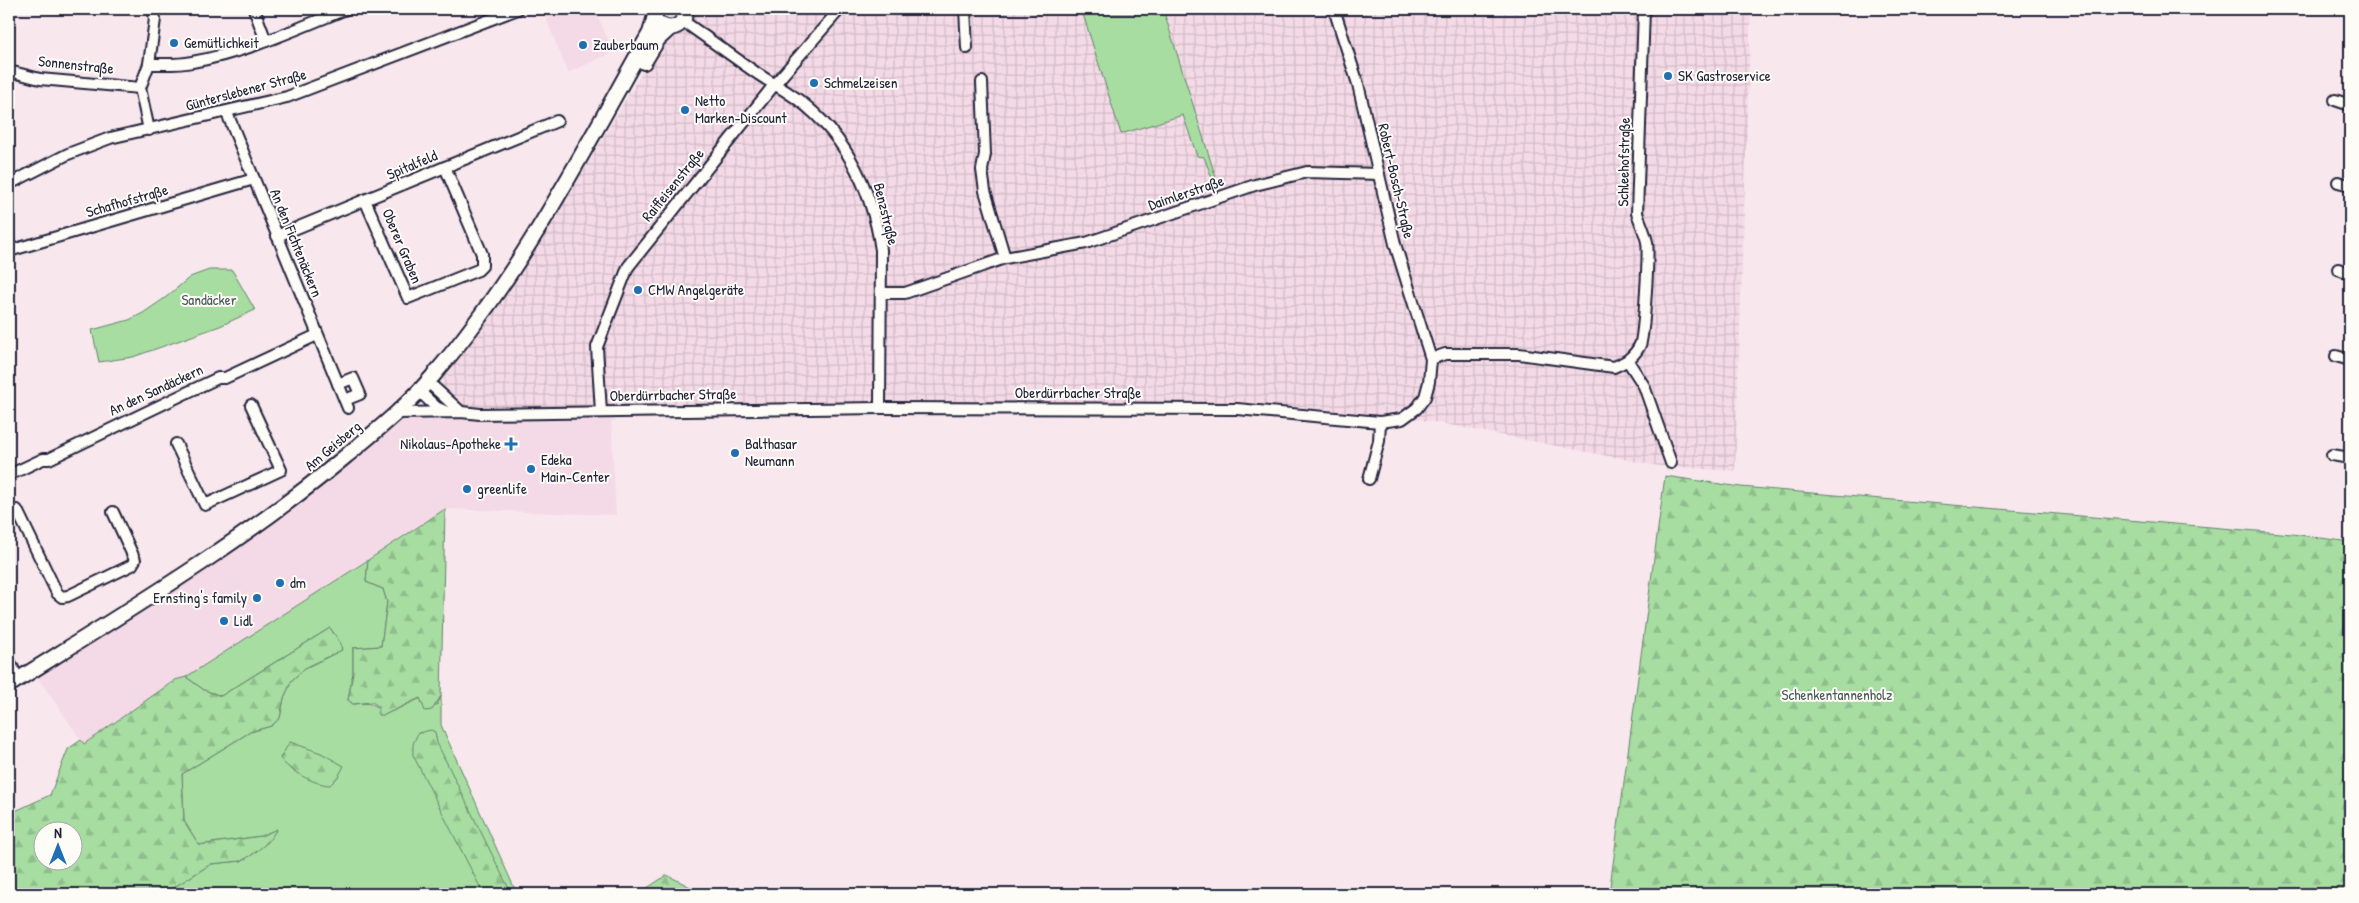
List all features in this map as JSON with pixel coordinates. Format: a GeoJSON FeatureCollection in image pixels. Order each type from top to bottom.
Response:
{"type":"FeatureCollection","features":[{"type":"Feature","properties":{"kind":"street"},"geometry":{"type":"LineString","coordinates":[[149,130],[140,88],[149,64],[155,19],[153,9]]}},
{"type":"Feature","properties":{"kind":"street"},"geometry":{"type":"LineString","coordinates":[[254,9],[266,41]]}},
{"type":"Feature","properties":{"kind":"street"},"geometry":{"type":"LineString","coordinates":[[149,64],[190,63],[218,57],[266,41],[346,9]]}},
{"type":"Feature","properties":{"kind":"street","name":"Günterslebener Straße"},"geometry":{"type":"LineString","coordinates":[[9,184],[68,154],[110,138],[227,113],[287,97],[518,9]]}},
{"type":"Feature","properties":{"kind":"street","name":"Raiffeisenstraße"},"geometry":{"type":"LineString","coordinates":[[601,412],[597,346],[628,267],[774,84],[840,9]]}},
{"type":"Feature","properties":{"kind":"street"},"geometry":{"type":"LineString","coordinates":[[965,9],[967,48]]}},
{"type":"Feature","properties":{"kind":"street","name":"Robert-Bosch-Straße"},"geometry":{"type":"LineString","coordinates":[[1334,9],[1358,84],[1395,244],[1431,359]]}},
{"type":"Feature","properties":{"kind":"street","name":"Schleehofstraße"},"geometry":{"type":"LineString","coordinates":[[1628,362],[1641,343],[1647,242],[1637,213],[1644,9]]}},
{"type":"Feature","properties":{"kind":"street"},"geometry":{"type":"LineString","coordinates":[[655,13],[659,24],[670,28]]}},
{"type":"Feature","properties":{"kind":"street","name":"Am Geisberg"},"geometry":{"type":"LineString","coordinates":[[13,682],[229,545],[316,482],[397,413],[423,387],[474,325],[530,242],[591,142],[650,33],[655,13]]}},
{"type":"Feature","properties":{"kind":"street","name":"Benzstraße"},"geometry":{"type":"LineString","coordinates":[[684,15],[774,84],[788,92],[835,136],[863,180],[878,232],[881,250],[880,408]]}},
{"type":"Feature","properties":{"kind":"street","name":"Am Geisberg"},"geometry":{"type":"LineString","coordinates":[[591,142],[658,39],[670,28],[679,25],[684,15]]}},
{"type":"Feature","properties":{"kind":"street","name":"Sonnenstraße"},"geometry":{"type":"LineString","coordinates":[[9,71],[40,78],[140,88]]}},
{"type":"Feature","properties":{"kind":"street"},"geometry":{"type":"LineString","coordinates":[[982,82],[986,154],[982,170],[985,191],[1004,258]]}},
{"type":"Feature","properties":{"kind":"street"},"geometry":{"type":"LineString","coordinates":[[2335,100],[2350,105]]}},
{"type":"Feature","properties":{"kind":"street","name":"An den Fichtenäckern"},"geometry":{"type":"LineString","coordinates":[[227,113],[317,334],[338,384],[347,404],[360,394],[353,378],[338,384]]}},
{"type":"Feature","properties":{"kind":"street","name":"Spitalfeld"},"geometry":{"type":"LineString","coordinates":[[278,236],[557,121]]}},
{"type":"Feature","properties":{"kind":"street","name":"Oberer Graben"},"geometry":{"type":"LineString","coordinates":[[365,200],[408,298],[470,274],[482,266],[482,254],[445,167]]}},
{"type":"Feature","properties":{"kind":"street","name":"Daimlerstraße"},"geometry":{"type":"LineString","coordinates":[[881,293],[905,293],[1004,258],[1086,243],[1255,185],[1308,172],[1379,174]]}},
{"type":"Feature","properties":{"kind":"street","name":"Schafhofstraße"},"geometry":{"type":"LineString","coordinates":[[9,251],[254,179]]}},
{"type":"Feature","properties":{"kind":"street"},"geometry":{"type":"LineString","coordinates":[[2338,182],[2350,186]]}},
{"type":"Feature","properties":{"kind":"street"},"geometry":{"type":"LineString","coordinates":[[2338,269],[2350,273]]}},
{"type":"Feature","properties":{"kind":"street","name":"An den Sandäckern"},"geometry":{"type":"LineString","coordinates":[[9,475],[43,459],[50,459],[186,392],[218,378],[225,378],[317,334]]}},
{"type":"Feature","properties":{"kind":"street"},"geometry":{"type":"LineString","coordinates":[[1431,359],[1445,354],[1519,354],[1598,366],[1614,367],[1628,362],[1644,386],[1671,463]]}},
{"type":"Feature","properties":{"kind":"street"},"geometry":{"type":"LineString","coordinates":[[2336,356],[2350,360]]}},
{"type":"Feature","properties":{"kind":"street","name":"Oberdürrbacher Straße"},"geometry":{"type":"LineString","coordinates":[[397,413],[461,412],[480,414],[880,408],[1236,409],[1380,422],[1402,419],[1416,408],[1425,397],[1429,382],[1431,359]]}},
{"type":"Feature","properties":{"kind":"street"},"geometry":{"type":"LineString","coordinates":[[423,387],[461,412]]}},
{"type":"Feature","properties":{"kind":"street"},"geometry":{"type":"LineString","coordinates":[[423,387],[436,407],[448,412]]}},
{"type":"Feature","properties":{"kind":"street"},"geometry":{"type":"LineString","coordinates":[[176,444],[205,504],[281,470],[251,405]]}},
{"type":"Feature","properties":{"kind":"street"},"geometry":{"type":"LineString","coordinates":[[1369,479],[1379,441],[1380,422]]}},
{"type":"Feature","properties":{"kind":"street"},"geometry":{"type":"LineString","coordinates":[[2332,456],[2350,458]]}},
{"type":"Feature","properties":{"kind":"street"},"geometry":{"type":"LineString","coordinates":[[18,510],[57,593],[62,597],[68,596],[132,565],[135,560],[113,512]]}},
{"type":"Feature","properties":{"kind":"street"},"geometry":{"type":"LineString","coordinates":[[9,660],[13,682]]}},
{"type":"Feature","properties":{"kind":"shaded area","name":"Zauberbaum"},"geometry":{"type":"Polygon","coordinates":[[[595,9],[613,52],[568,73],[543,10],[595,9]]]}},
{"type":"Feature","properties":{"kind":"shaded area"},"geometry":{"type":"Polygon","coordinates":[[[691,9],[1751,9],[1735,471],[1659,466],[1413,418],[1246,402],[793,404],[466,410],[440,388],[441,382],[470,345],[556,217],[664,35],[682,32],[692,17],[691,9]]]}},
{"type":"Feature","properties":{"kind":"shaded area"},"geometry":{"type":"Polygon","coordinates":[[[611,416],[616,515],[444,509],[195,673],[175,680],[84,744],[37,677],[235,549],[312,494],[400,420],[611,416]]]}},
{"type":"Feature","properties":{"kind":"green space"},"geometry":{"type":"Polygon","coordinates":[[[1088,9],[1163,9],[1220,191],[1217,191],[1204,157],[1197,156],[1183,115],[1121,134],[1082,11],[1088,9]]]}},
{"type":"Feature","properties":{"kind":"green space","name":"Sandäcker"},"geometry":{"type":"Polygon","coordinates":[[[209,270],[232,270],[255,310],[220,326],[133,357],[99,362],[92,330],[129,320],[143,313],[190,277],[209,270]]]}},
{"type":"Feature","properties":{"kind":"green space","name":"Schenkentannenholz"},"geometry":{"type":"Polygon","coordinates":[[[1665,476],[1741,487],[2292,534],[2350,542],[2350,894],[1609,894],[1665,476]]]}},
{"type":"Feature","properties":{"kind":"green space"},"geometry":{"type":"Polygon","coordinates":[[[445,509],[441,696],[432,710],[425,711],[420,698],[384,715],[378,715],[378,706],[372,702],[353,704],[348,700],[353,673],[353,648],[381,646],[387,602],[383,589],[366,582],[368,560],[445,509]]]}},
{"type":"Feature","properties":{"kind":"green space"},"geometry":{"type":"Polygon","coordinates":[[[368,560],[366,582],[383,589],[387,602],[381,646],[353,648],[353,673],[348,700],[353,704],[367,703],[374,705],[384,715],[421,698],[422,704],[437,705],[441,696],[441,725],[517,894],[167,894],[168,891],[211,864],[241,861],[275,830],[261,836],[199,845],[184,821],[182,774],[250,732],[271,726],[280,718],[284,698],[292,680],[305,668],[341,650],[340,642],[330,628],[221,696],[204,690],[186,677],[368,560]]]}},
{"type":"Feature","properties":{"kind":"green space"},"geometry":{"type":"Polygon","coordinates":[[[330,628],[340,642],[342,650],[305,668],[292,680],[284,698],[280,718],[271,726],[250,732],[182,774],[184,821],[199,845],[261,836],[277,829],[268,842],[241,861],[211,864],[168,891],[167,894],[9,894],[9,814],[50,795],[68,749],[81,740],[84,744],[175,680],[186,677],[204,690],[221,696],[330,628]]]}},
{"type":"Feature","properties":{"kind":"green space"},"geometry":{"type":"Polygon","coordinates":[[[431,730],[435,732],[437,743],[509,889],[503,894],[483,893],[413,755],[413,744],[418,733],[431,730]]]}},
{"type":"Feature","properties":{"kind":"green space"},"geometry":{"type":"Polygon","coordinates":[[[290,742],[321,753],[344,766],[338,777],[330,785],[317,783],[289,768],[280,758],[290,742]]]}},
{"type":"Feature","properties":{"kind":"green space"},"geometry":{"type":"Polygon","coordinates":[[[667,875],[704,894],[644,894],[644,890],[667,875]]]}},
{"type":"Feature","properties":{"kind":"place","name":"Gemütlichkeit"},"geometry":{"type":"Point","coordinates":[174,43]}},
{"type":"Feature","properties":{"kind":"place","name":"Zauberbaum"},"geometry":{"type":"Point","coordinates":[583,45]}},
{"type":"Feature","properties":{"kind":"place","name":"SK Gastroservice"},"geometry":{"type":"Point","coordinates":[1668,76]}},
{"type":"Feature","properties":{"kind":"place","name":"Schmelzeisen"},"geometry":{"type":"Point","coordinates":[814,83]}},
{"type":"Feature","properties":{"kind":"place","name":"Netto Marken-Discount"},"geometry":{"type":"Point","coordinates":[685,110]}},
{"type":"Feature","properties":{"kind":"place","name":"CMW Angelgeräte"},"geometry":{"type":"Point","coordinates":[638,290]}},
{"type":"Feature","properties":{"kind":"place","name":"Nikolaus-Apotheke"},"geometry":{"type":"Point","coordinates":[511,444]}},
{"type":"Feature","properties":{"kind":"place","name":"Balthasar Neumann"},"geometry":{"type":"Point","coordinates":[735,453]}},
{"type":"Feature","properties":{"kind":"place","name":"Edeka Main-Center"},"geometry":{"type":"Point","coordinates":[531,469]}},
{"type":"Feature","properties":{"kind":"place","name":"greenlife"},"geometry":{"type":"Point","coordinates":[467,489]}},
{"type":"Feature","properties":{"kind":"place","name":"dm"},"geometry":{"type":"Point","coordinates":[280,583]}},
{"type":"Feature","properties":{"kind":"place","name":"Ernsting's family"},"geometry":{"type":"Point","coordinates":[257,598]}},
{"type":"Feature","properties":{"kind":"place","name":"Lidl"},"geometry":{"type":"Point","coordinates":[224,621]}}]}
